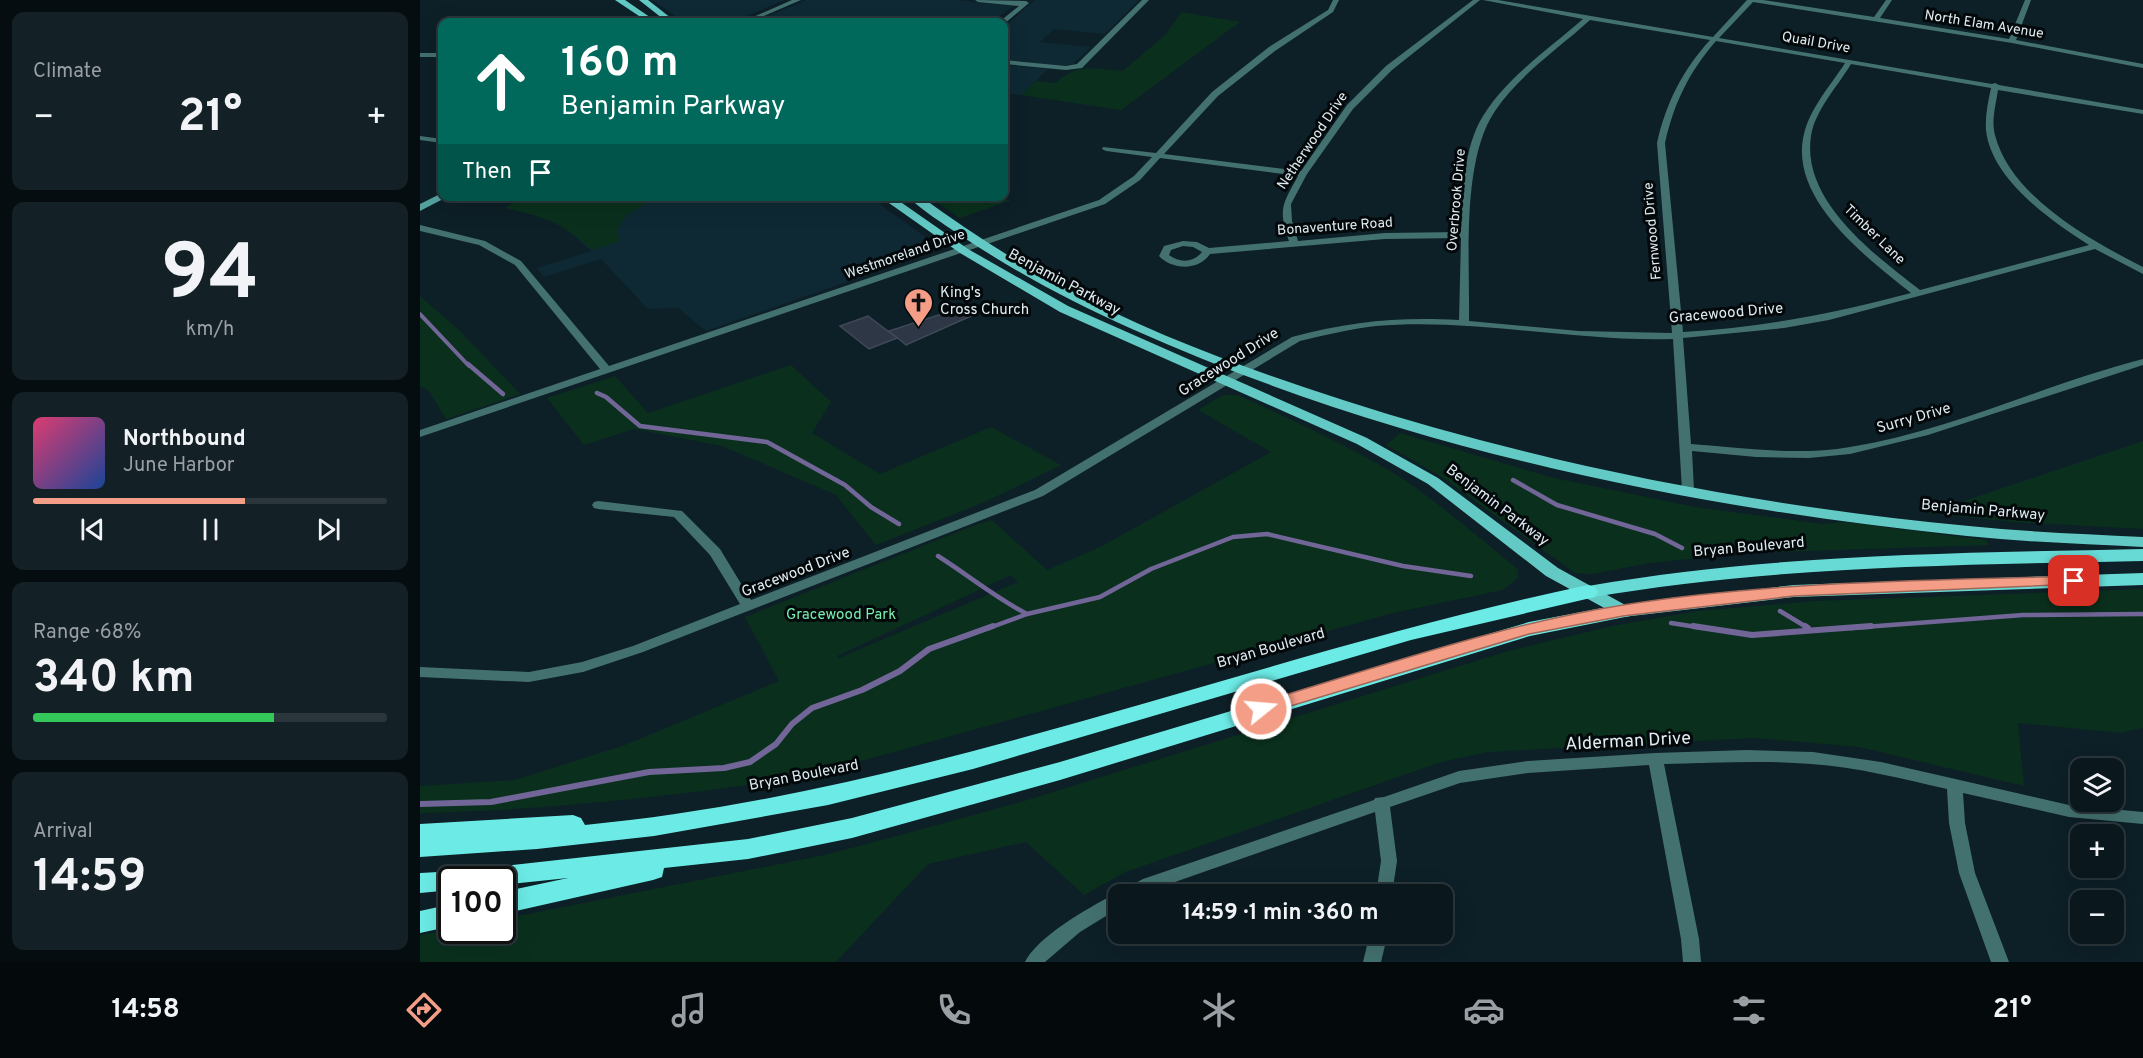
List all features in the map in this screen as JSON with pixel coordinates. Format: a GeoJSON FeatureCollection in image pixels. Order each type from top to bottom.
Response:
{"type":"FeatureCollection","features":[{"type":"Feature","properties":{"kind":"highway","name":"Bryan Boulevard"},"geometry":{"type":"LineString","coordinates":[[420,847],[529,841],[658,826],[888,782],[1511,606],[1631,583],[1802,565],[2143,555]]}},
{"type":"Feature","properties":{"kind":"highway"},"geometry":{"type":"LineString","coordinates":[[516,900],[852,828],[1060,771],[1529,629],[1623,610],[1794,591],[2143,579]]}},
{"type":"Feature","properties":{"kind":"highway"},"geometry":{"type":"LineString","coordinates":[[420,834],[627,821],[658,826]]}},
{"type":"Feature","properties":{"kind":"highway"},"geometry":{"type":"LineString","coordinates":[[516,874],[748,849]]}},
{"type":"Feature","properties":{"kind":"highway"},"geometry":{"type":"LineString","coordinates":[[420,883],[438,881]]}},
{"type":"Feature","properties":{"kind":"highway"},"geometry":{"type":"LineString","coordinates":[[420,922],[438,918]]}},
{"type":"Feature","properties":{"kind":"main road"},"geometry":{"type":"LineString","coordinates":[[619,0],[647,18]]}},
{"type":"Feature","properties":{"kind":"main road"},"geometry":{"type":"LineString","coordinates":[[643,0],[667,18]]}},
{"type":"Feature","properties":{"kind":"main road"},"geometry":{"type":"LineString","coordinates":[[420,208],[438,198]]}},
{"type":"Feature","properties":{"kind":"main road","name":"Benjamin Parkway"},"geometry":{"type":"LineString","coordinates":[[891,201],[964,251],[1064,309],[1150,349],[1229,380],[1362,441],[1433,481],[1551,572],[1623,610]]}},
{"type":"Feature","properties":{"kind":"main road","name":"Benjamin Parkway"},"geometry":{"type":"LineString","coordinates":[[919,201],[982,245],[1080,301],[1243,372],[1448,435],[1549,461],[1688,490],[1806,510],[1945,529],[2143,542]]}},
{"type":"Feature","properties":{"kind":"street"},"geometry":{"type":"LineString","coordinates":[[755,18],[798,0]]}},
{"type":"Feature","properties":{"kind":"street"},"geometry":{"type":"LineString","coordinates":[[978,0],[1027,2]]}},
{"type":"Feature","properties":{"kind":"street"},"geometry":{"type":"LineString","coordinates":[[1008,63],[1074,68],[1082,63],[1146,0]]}},
{"type":"Feature","properties":{"kind":"street","name":"Westmoreland Drive"},"geometry":{"type":"LineString","coordinates":[[420,434],[982,245],[1108,199],[1137,178],[1215,94],[1272,49],[1331,11],[1336,0]]}},
{"type":"Feature","properties":{"kind":"street","name":"Netherwood Drive"},"geometry":{"type":"LineString","coordinates":[[1294,242],[1287,220],[1287,204],[1303,174],[1350,107],[1372,83],[1477,0]]}},
{"type":"Feature","properties":{"kind":"street","name":"Quail Drive"},"geometry":{"type":"LineString","coordinates":[[1486,0],[2143,112]]}},
{"type":"Feature","properties":{"kind":"street","name":"North Elam Avenue"},"geometry":{"type":"LineString","coordinates":[[1751,0],[2012,41],[2143,66]]}},
{"type":"Feature","properties":{"kind":"street","name":"Fernwood Drive"},"geometry":{"type":"LineString","coordinates":[[1688,490],[1681,372],[1661,143],[1675,92],[1689,68],[1751,0]]}},
{"type":"Feature","properties":{"kind":"street"},"geometry":{"type":"LineString","coordinates":[[1875,20],[1889,0]]}},
{"type":"Feature","properties":{"kind":"street"},"geometry":{"type":"LineString","coordinates":[[2012,41],[2028,0]]}},
{"type":"Feature","properties":{"kind":"street"},"geometry":{"type":"LineString","coordinates":[[1007,18],[1027,2]]}},
{"type":"Feature","properties":{"kind":"street","name":"Overbrook Drive"},"geometry":{"type":"LineString","coordinates":[[1464,323],[1466,236],[1472,155],[1483,124],[1504,95],[1589,17]]}},
{"type":"Feature","properties":{"kind":"street"},"geometry":{"type":"LineString","coordinates":[[420,55],[438,56]]}},
{"type":"Feature","properties":{"kind":"street","name":"Timber Lane"},"geometry":{"type":"LineString","coordinates":[[1850,61],[1810,126],[1806,149],[1810,175],[1826,207],[1840,224],[1917,293]]}},
{"type":"Feature","properties":{"kind":"street"},"geometry":{"type":"LineString","coordinates":[[1995,86],[1990,123],[1991,136],[2005,166],[2048,213],[2096,246],[2143,271]]}},
{"type":"Feature","properties":{"kind":"street"},"geometry":{"type":"LineString","coordinates":[[420,138],[438,140]]}},
{"type":"Feature","properties":{"kind":"street"},"geometry":{"type":"LineString","coordinates":[[1106,149],[1303,174]]}},
{"type":"Feature","properties":{"kind":"street"},"geometry":{"type":"LineString","coordinates":[[420,228],[482,243],[518,263],[607,372]]}},
{"type":"Feature","properties":{"kind":"street","name":"Bonaventure Road"},"geometry":{"type":"LineString","coordinates":[[1207,251],[1385,236],[1466,236]]}},
{"type":"Feature","properties":{"kind":"street","name":"Gracewood Drive"},"geometry":{"type":"LineString","coordinates":[[420,672],[529,677],[583,667],[748,607],[1039,493],[1296,339],[1329,328],[1394,321],[1464,323],[1621,336],[1738,331],[1811,321],[2096,246]]}},
{"type":"Feature","properties":{"kind":"street","name":"Surry Drive"},"geometry":{"type":"LineString","coordinates":[[1684,447],[1756,453],[1809,454],[1850,451],[1924,433],[2143,362]]}},
{"type":"Feature","properties":{"kind":"street"},"geometry":{"type":"LineString","coordinates":[[598,505],[678,514],[715,552],[748,607]]}},
{"type":"Feature","properties":{"kind":"street","name":"Alderman Drive"},"geometry":{"type":"LineString","coordinates":[[1149,884],[1381,802],[1459,777],[1528,767],[1748,756],[1813,758],[1881,768],[2069,812],[2143,818]]}},
{"type":"Feature","properties":{"kind":"street"},"geometry":{"type":"LineString","coordinates":[[1655,759],[1690,939],[1692,962]]}},
{"type":"Feature","properties":{"kind":"street"},"geometry":{"type":"LineString","coordinates":[[1956,785],[1957,823],[1967,873],[2000,962]]}},
{"type":"Feature","properties":{"kind":"street"},"geometry":{"type":"LineString","coordinates":[[1381,802],[1389,861],[1386,884]]}},
{"type":"Feature","properties":{"kind":"street"},"geometry":{"type":"LineString","coordinates":[[1034,962],[1047,948],[1108,906]]}},
{"type":"Feature","properties":{"kind":"street"},"geometry":{"type":"LineString","coordinates":[[1372,962],[1376,944]]}},
{"type":"Feature","properties":{"kind":"shaded area"},"geometry":{"type":"Polygon","coordinates":[[[652,0],[785,0],[742,18],[678,18],[652,0]]]}},
{"type":"Feature","properties":{"kind":"shaded area"},"geometry":{"type":"Polygon","coordinates":[[[806,0],[957,0],[1013,6],[997,18],[763,18],[806,0]]]}},
{"type":"Feature","properties":{"kind":"shaded area"},"geometry":{"type":"Polygon","coordinates":[[[1035,0],[1139,0],[1105,34],[1054,29],[1040,42],[1091,47],[1073,64],[1066,66],[1008,60],[1008,24],[1035,0]]]}},
{"type":"Feature","properties":{"kind":"shaded area"},"geometry":{"type":"Polygon","coordinates":[[[1008,65],[1048,69],[1021,95],[1008,93],[1008,65]]]}},
{"type":"Feature","properties":{"kind":"shaded area"},"geometry":{"type":"Polygon","coordinates":[[[636,201],[876,201],[942,249],[706,331],[678,308],[648,309],[601,259],[544,277],[537,268],[591,251],[568,230],[636,201]]]}},
{"type":"Feature","properties":{"kind":"green space"},"geometry":{"type":"Polygon","coordinates":[[[1182,12],[1240,22],[1121,110],[1021,95],[1036,81],[1056,83],[1064,76],[1079,69],[1123,71],[1165,35],[1182,12]]]}},
{"type":"Feature","properties":{"kind":"green space"},"geometry":{"type":"Polygon","coordinates":[[[1012,200],[960,218],[935,201],[1012,200]]]}},
{"type":"Feature","properties":{"kind":"green space"},"geometry":{"type":"Polygon","coordinates":[[[517,201],[650,201],[626,216],[617,230],[620,241],[592,250],[571,233],[552,222],[505,208],[517,201]]]}},
{"type":"Feature","properties":{"kind":"green space"},"geometry":{"type":"Polygon","coordinates":[[[420,296],[460,331],[520,394],[446,419],[429,391],[420,386],[420,296]]]}},
{"type":"Feature","properties":{"kind":"green space"},"geometry":{"type":"Polygon","coordinates":[[[791,365],[831,402],[812,433],[880,474],[991,427],[1061,465],[985,502],[876,545],[836,495],[722,446],[634,429],[584,445],[547,398],[615,376],[648,413],[791,365]]]}},
{"type":"Feature","properties":{"kind":"green space","name":"Gracewood Park"},"geometry":{"type":"Polygon","coordinates":[[[1223,395],[1238,395],[1353,450],[1390,471],[1440,506],[1518,569],[1518,578],[1503,590],[1393,613],[804,777],[613,801],[517,809],[420,813],[420,786],[515,780],[625,745],[779,681],[745,617],[992,520],[1047,570],[1102,546],[1271,452],[1198,410],[1223,395]],[[1011,575],[837,656],[839,658],[1018,582],[1011,575]]]}},
{"type":"Feature","properties":{"kind":"green space"},"geometry":{"type":"Polygon","coordinates":[[[1400,433],[1554,478],[1695,507],[1823,524],[1844,522],[1986,540],[1989,545],[1744,553],[1650,563],[1592,574],[1575,573],[1440,476],[1386,445],[1400,433]]]}},
{"type":"Feature","properties":{"kind":"green space"},"geometry":{"type":"Polygon","coordinates":[[[2143,441],[2143,529],[2013,522],[1928,513],[2143,441]]]}},
{"type":"Feature","properties":{"kind":"green space"},"geometry":{"type":"Polygon","coordinates":[[[2143,589],[2143,728],[2120,733],[2018,723],[2024,786],[1859,747],[1753,738],[1488,752],[1441,762],[1126,872],[1084,895],[1026,842],[928,864],[836,962],[420,962],[420,935],[438,932],[438,944],[516,944],[516,916],[825,855],[919,830],[1024,801],[1508,651],[1612,626],[1698,611],[1815,601],[2143,589]]]}},
{"type":"Feature","properties":{"kind":"building"},"geometry":{"type":"Polygon","coordinates":[[[960,308],[971,316],[906,345],[889,331],[960,308]]]}},
{"type":"Feature","properties":{"kind":"building"},"geometry":{"type":"Polygon","coordinates":[[[868,316],[897,338],[869,349],[840,326],[868,316]]]}},
{"type":"Feature","properties":{"kind":"waterway"},"geometry":{"type":"LineString","coordinates":[[420,314],[469,366]]}},
{"type":"Feature","properties":{"kind":"waterway"},"geometry":{"type":"LineString","coordinates":[[468,364],[503,394]]}},
{"type":"Feature","properties":{"kind":"waterway"},"geometry":{"type":"LineString","coordinates":[[597,393],[606,397],[640,426],[767,442],[845,485],[871,507],[899,524]]}},
{"type":"Feature","properties":{"kind":"waterway"},"geometry":{"type":"LineString","coordinates":[[1513,480],[1557,505],[1655,534],[1682,548]]}},
{"type":"Feature","properties":{"kind":"waterway"},"geometry":{"type":"LineString","coordinates":[[1027,614],[1100,597],[1151,569],[1233,537],[1267,534],[1403,566],[1471,576]]}},
{"type":"Feature","properties":{"kind":"waterway"},"geometry":{"type":"LineString","coordinates":[[938,556],[993,594],[1027,614]]}},
{"type":"Feature","properties":{"kind":"waterway"},"geometry":{"type":"LineString","coordinates":[[1780,611],[1808,628],[1805,626]]}},
{"type":"Feature","properties":{"kind":"waterway"},"geometry":{"type":"LineString","coordinates":[[989,628],[1027,614]]}},
{"type":"Feature","properties":{"kind":"waterway"},"geometry":{"type":"LineString","coordinates":[[1851,628],[2023,615],[2143,614]]}},
{"type":"Feature","properties":{"kind":"waterway"},"geometry":{"type":"LineString","coordinates":[[1671,623],[1703,628]]}},
{"type":"Feature","properties":{"kind":"waterway"},"geometry":{"type":"LineString","coordinates":[[420,804],[491,802],[649,772],[724,768],[750,762],[776,744],[792,724],[812,708],[862,690],[900,671],[929,649],[993,626]]}},
{"type":"Feature","properties":{"kind":"waterway"},"geometry":{"type":"LineString","coordinates":[[1693,626],[1752,635],[1871,626]]}},
{"type":"Feature","properties":{"kind":"place","name":"King's Cross Church"},"geometry":{"type":"Point","coordinates":[919,328]}},
{"type":"Feature","properties":{"kind":"route"},"geometry":{"type":"LineString","coordinates":[[1261,709],[1395,667],[1529,629],[1623,610],[1794,591],[2074,581]]}}]}
